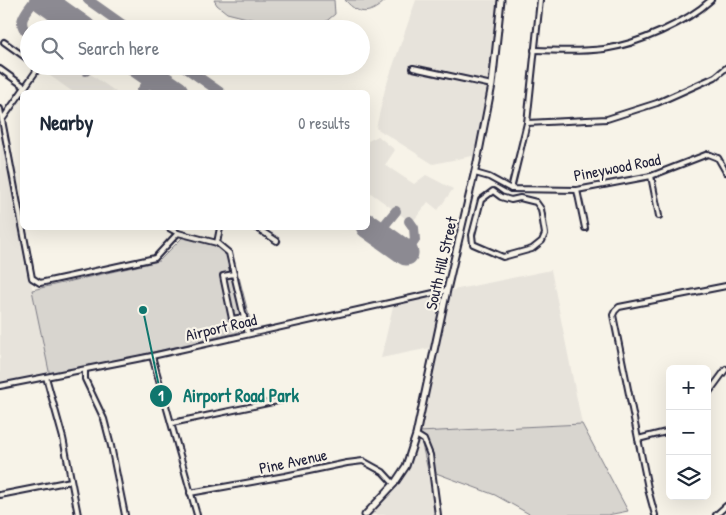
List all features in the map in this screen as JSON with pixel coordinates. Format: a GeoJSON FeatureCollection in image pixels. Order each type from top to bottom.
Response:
{"type":"FeatureCollection","features":[{"type":"Feature","properties":{"kind":"main road","name":"South Hill Street"},"geometry":{"type":"LineString","coordinates":[[365,515],[394,484],[406,466],[416,435],[492,85],[501,0]]}},
{"type":"Feature","properties":{"kind":"street"},"geometry":{"type":"LineString","coordinates":[[511,189],[527,122],[540,0]]}},
{"type":"Feature","properties":{"kind":"street"},"geometry":{"type":"LineString","coordinates":[[534,50],[570,51],[605,48],[650,36],[681,21],[711,0]]}},
{"type":"Feature","properties":{"kind":"street"},"geometry":{"type":"LineString","coordinates":[[4,42],[20,54]]}},
{"type":"Feature","properties":{"kind":"street"},"geometry":{"type":"LineString","coordinates":[[414,68],[492,85]]}},
{"type":"Feature","properties":{"kind":"street"},"geometry":{"type":"LineString","coordinates":[[527,122],[607,120],[656,103],[715,77],[726,68]]}},
{"type":"Feature","properties":{"kind":"street"},"geometry":{"type":"LineString","coordinates":[[0,69],[25,87]]}},
{"type":"Feature","properties":{"kind":"street"},"geometry":{"type":"LineString","coordinates":[[23,90],[33,75]]}},
{"type":"Feature","properties":{"kind":"street"},"geometry":{"type":"LineString","coordinates":[[2,120],[20,94]]}},
{"type":"Feature","properties":{"kind":"street"},"geometry":{"type":"LineString","coordinates":[[0,109],[20,215]]}},
{"type":"Feature","properties":{"kind":"street","name":"Pineywood Road"},"geometry":{"type":"LineString","coordinates":[[474,173],[493,179],[511,189],[577,190],[650,176],[706,154],[716,156],[725,169]]}},
{"type":"Feature","properties":{"kind":"street"},"geometry":{"type":"LineString","coordinates":[[650,176],[659,216]]}},
{"type":"Feature","properties":{"kind":"street"},"geometry":{"type":"LineString","coordinates":[[577,190],[585,228]]}},
{"type":"Feature","properties":{"kind":"street"},"geometry":{"type":"LineString","coordinates":[[493,191],[511,200],[520,198],[536,202],[541,209],[545,234],[542,241],[532,249],[503,257],[473,244],[472,235],[481,200],[493,191]]}},
{"type":"Feature","properties":{"kind":"street"},"geometry":{"type":"LineString","coordinates":[[23,230],[32,278],[40,283],[155,258],[178,233]]}},
{"type":"Feature","properties":{"kind":"street"},"geometry":{"type":"LineString","coordinates":[[173,230],[217,243],[229,253],[248,334]]}},
{"type":"Feature","properties":{"kind":"street"},"geometry":{"type":"LineString","coordinates":[[217,243],[218,230]]}},
{"type":"Feature","properties":{"kind":"street"},"geometry":{"type":"LineString","coordinates":[[260,230],[277,240]]}},
{"type":"Feature","properties":{"kind":"street"},"geometry":{"type":"LineString","coordinates":[[461,231],[472,235]]}},
{"type":"Feature","properties":{"kind":"street"},"geometry":{"type":"LineString","coordinates":[[234,274],[223,276],[232,319],[244,317]]}},
{"type":"Feature","properties":{"kind":"street"},"geometry":{"type":"LineString","coordinates":[[655,515],[613,315],[620,307],[726,286]]}},
{"type":"Feature","properties":{"kind":"street","name":"Airport Road"},"geometry":{"type":"LineString","coordinates":[[0,386],[152,356],[447,290]]}},
{"type":"Feature","properties":{"kind":"street"},"geometry":{"type":"LineString","coordinates":[[152,356],[197,515]]}},
{"type":"Feature","properties":{"kind":"street"},"geometry":{"type":"LineString","coordinates":[[711,390],[726,369]]}},
{"type":"Feature","properties":{"kind":"street"},"geometry":{"type":"LineString","coordinates":[[84,370],[85,379],[104,419],[125,515]]}},
{"type":"Feature","properties":{"kind":"street"},"geometry":{"type":"LineString","coordinates":[[46,377],[63,438],[78,515]]}},
{"type":"Feature","properties":{"kind":"street"},"geometry":{"type":"LineString","coordinates":[[172,423],[292,398]]}},
{"type":"Feature","properties":{"kind":"street"},"geometry":{"type":"LineString","coordinates":[[638,439],[666,432]]}},
{"type":"Feature","properties":{"kind":"street"},"geometry":{"type":"LineString","coordinates":[[416,435],[424,440],[430,456],[438,515]]}},
{"type":"Feature","properties":{"kind":"street","name":"Pine Avenue"},"geometry":{"type":"LineString","coordinates":[[190,493],[285,476],[346,462],[363,462],[383,472],[394,484]]}},
{"type":"Feature","properties":{"kind":"street"},"geometry":{"type":"LineString","coordinates":[[0,495],[71,481]]}},
{"type":"Feature","properties":{"kind":"street"},"geometry":{"type":"LineString","coordinates":[[716,515],[726,506]]}},
{"type":"Feature","properties":{"kind":"shaded area"},"geometry":{"type":"Polygon","coordinates":[[[214,0],[334,0],[335,14],[328,20],[259,20],[227,13],[214,0]]]}},
{"type":"Feature","properties":{"kind":"shaded area"},"geometry":{"type":"Polygon","coordinates":[[[345,0],[386,0],[366,12],[356,9],[345,0]]]}},
{"type":"Feature","properties":{"kind":"shaded area"},"geometry":{"type":"Polygon","coordinates":[[[416,0],[499,0],[491,80],[477,155],[433,164],[376,128],[385,89],[416,0]]]}},
{"type":"Feature","properties":{"kind":"shaded area"},"geometry":{"type":"Polygon","coordinates":[[[49,75],[92,75],[113,90],[70,90],[49,75]]]}},
{"type":"Feature","properties":{"kind":"shaded area"},"geometry":{"type":"Polygon","coordinates":[[[0,129],[50,376],[0,387],[0,129]]]}},
{"type":"Feature","properties":{"kind":"shaded area"},"geometry":{"type":"Polygon","coordinates":[[[378,136],[395,150],[385,165],[414,184],[426,175],[453,189],[438,210],[428,202],[412,223],[370,192],[370,140],[378,136]]]}},
{"type":"Feature","properties":{"kind":"shaded area"},"geometry":{"type":"Polygon","coordinates":[[[183,237],[211,243],[224,250],[229,256],[236,275],[239,277],[252,328],[50,376],[32,290],[159,261],[183,237]]]}},
{"type":"Feature","properties":{"kind":"shaded area"},"geometry":{"type":"Polygon","coordinates":[[[551,270],[582,424],[419,432],[426,458],[435,515],[369,515],[398,485],[413,457],[435,347],[381,358],[394,302],[551,270]]]}},
{"type":"Feature","properties":{"kind":"shaded area"},"geometry":{"type":"Polygon","coordinates":[[[582,424],[628,511],[608,515],[531,515],[495,495],[428,470],[419,432],[582,424]]]}},
{"type":"Feature","properties":{"kind":"taxiway"},"geometry":{"type":"LineString","coordinates":[[22,20],[35,0]]}},
{"type":"Feature","properties":{"kind":"taxiway"},"geometry":{"type":"LineString","coordinates":[[88,0],[116,20]]}},
{"type":"Feature","properties":{"kind":"taxiway"},"geometry":{"type":"LineString","coordinates":[[142,90],[153,75]]}},
{"type":"Feature","properties":{"kind":"taxiway"},"geometry":{"type":"LineString","coordinates":[[196,75],[217,90]]}},
{"type":"Feature","properties":{"kind":"taxiway"},"geometry":{"type":"LineString","coordinates":[[378,233],[396,211]]}},
{"type":"Feature","properties":{"kind":"taxiway"},"geometry":{"type":"LineString","coordinates":[[406,253],[415,240],[414,228],[409,221]]}},
{"type":"Feature","properties":{"kind":"runway"},"geometry":{"type":"LineString","coordinates":[[43,0],[71,20]]}},
{"type":"Feature","properties":{"kind":"runway"},"geometry":{"type":"LineString","coordinates":[[151,75],[173,90]]}},
{"type":"Feature","properties":{"kind":"runway"},"geometry":{"type":"LineString","coordinates":[[370,227],[406,253]]}},
{"type":"Feature","properties":{"kind":"place","name":"Airport Road Park"},"geometry":{"type":"Point","coordinates":[143,310]}}]}
